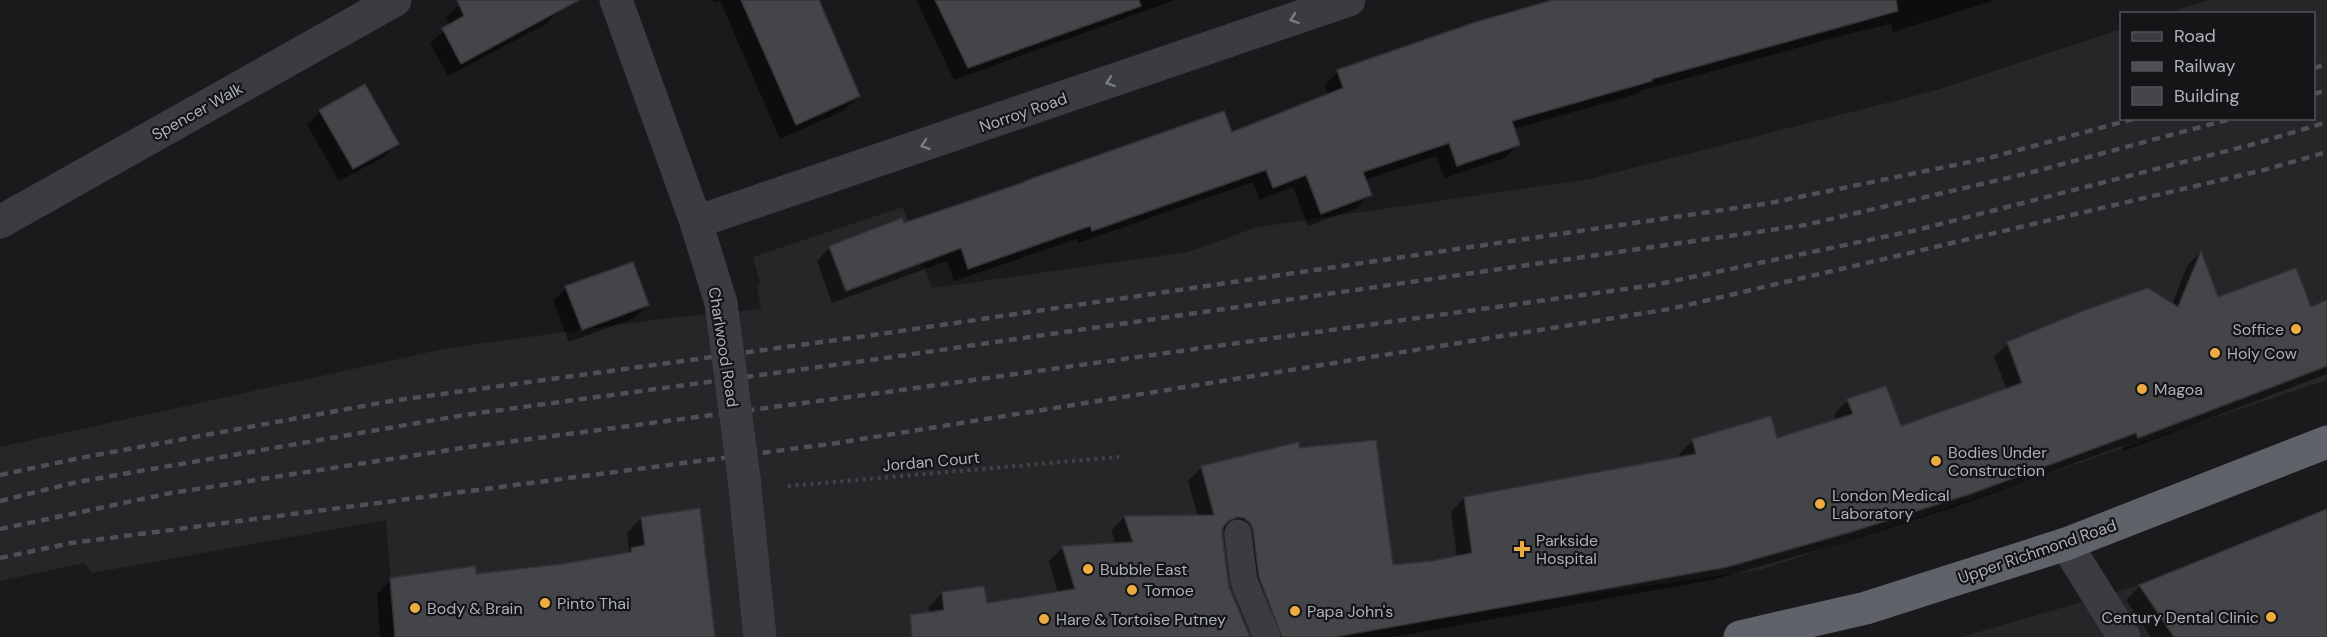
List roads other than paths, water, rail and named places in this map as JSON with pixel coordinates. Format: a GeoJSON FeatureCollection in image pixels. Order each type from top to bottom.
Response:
{"type":"FeatureCollection","features":[{"type":"Feature","properties":{"kind":"highway","name":"Upper Richmond Road"},"geometry":{"type":"LineString","coordinates":[[1740,637],[1866,608],[2066,543],[2327,441]]}},
{"type":"Feature","properties":{"kind":"street","name":"Spencer Walk"},"geometry":{"type":"LineString","coordinates":[[0,222],[395,0]]}},
{"type":"Feature","properties":{"kind":"street","name":"Charlwood Road"},"geometry":{"type":"LineString","coordinates":[[616,0],[696,222],[721,303],[745,484],[760,637]]}},
{"type":"Feature","properties":{"kind":"street","name":"Norroy Road"},"geometry":{"type":"LineString","coordinates":[[696,222],[1349,0]]}},
{"type":"Feature","properties":{"kind":"street"},"geometry":{"type":"LineString","coordinates":[[2066,543],[2124,637]]}},
{"type":"Feature","properties":{"kind":"lane"},"geometry":{"type":"LineString","coordinates":[[1238,533],[1244,581],[1267,637]]}},
{"type":"Feature","properties":{"kind":"railway"},"geometry":{"type":"LineString","coordinates":[[2315,68],[2327,64]]}},
{"type":"Feature","properties":{"kind":"railway"},"geometry":{"type":"LineString","coordinates":[[2315,94],[2327,90]]}},
{"type":"Feature","properties":{"kind":"railway"},"geometry":{"type":"LineString","coordinates":[[0,475],[80,458],[391,401],[880,334],[1770,203],[1989,158],[2130,120]]}},
{"type":"Feature","properties":{"kind":"railway"},"geometry":{"type":"LineString","coordinates":[[0,501],[77,482],[464,415],[878,359],[1805,225],[2029,173],[2227,120]]}},
{"type":"Feature","properties":{"kind":"railway"},"geometry":{"type":"LineString","coordinates":[[0,529],[171,493],[462,448],[887,392],[1654,285],[1917,230],[2258,143],[2327,122]]}},
{"type":"Feature","properties":{"kind":"railway"},"geometry":{"type":"LineString","coordinates":[[0,558],[71,543],[837,443],[1670,309],[2264,170],[2327,152]]}},
{"type":"Feature","properties":{"kind":"place","name":"Soffice"},"geometry":{"type":"Point","coordinates":[2296,329]}},
{"type":"Feature","properties":{"kind":"place","name":"Holy Cow"},"geometry":{"type":"Point","coordinates":[2215,353]}},
{"type":"Feature","properties":{"kind":"place","name":"Magoa"},"geometry":{"type":"Point","coordinates":[2142,389]}},
{"type":"Feature","properties":{"kind":"place","name":"Bodies Under Construction"},"geometry":{"type":"Point","coordinates":[1936,461]}},
{"type":"Feature","properties":{"kind":"place","name":"London Medical Laboratory"},"geometry":{"type":"Point","coordinates":[1820,504]}},
{"type":"Feature","properties":{"kind":"place","name":"Parkside Hospital"},"geometry":{"type":"Point","coordinates":[1522,549]}},
{"type":"Feature","properties":{"kind":"place","name":"Bubble East"},"geometry":{"type":"Point","coordinates":[1088,569]}},
{"type":"Feature","properties":{"kind":"place","name":"Tomoe"},"geometry":{"type":"Point","coordinates":[1132,590]}},
{"type":"Feature","properties":{"kind":"place","name":"Pinto Thai"},"geometry":{"type":"Point","coordinates":[545,603]}},
{"type":"Feature","properties":{"kind":"place","name":"Body & Brain"},"geometry":{"type":"Point","coordinates":[415,608]}},
{"type":"Feature","properties":{"kind":"place","name":"Papa John's"},"geometry":{"type":"Point","coordinates":[1295,611]}},
{"type":"Feature","properties":{"kind":"place","name":"Century Dental Clinic"},"geometry":{"type":"Point","coordinates":[2271,617]}},
{"type":"Feature","properties":{"kind":"place","name":"Hare & Tortoise Putney"},"geometry":{"type":"Point","coordinates":[1044,619]}}]}
